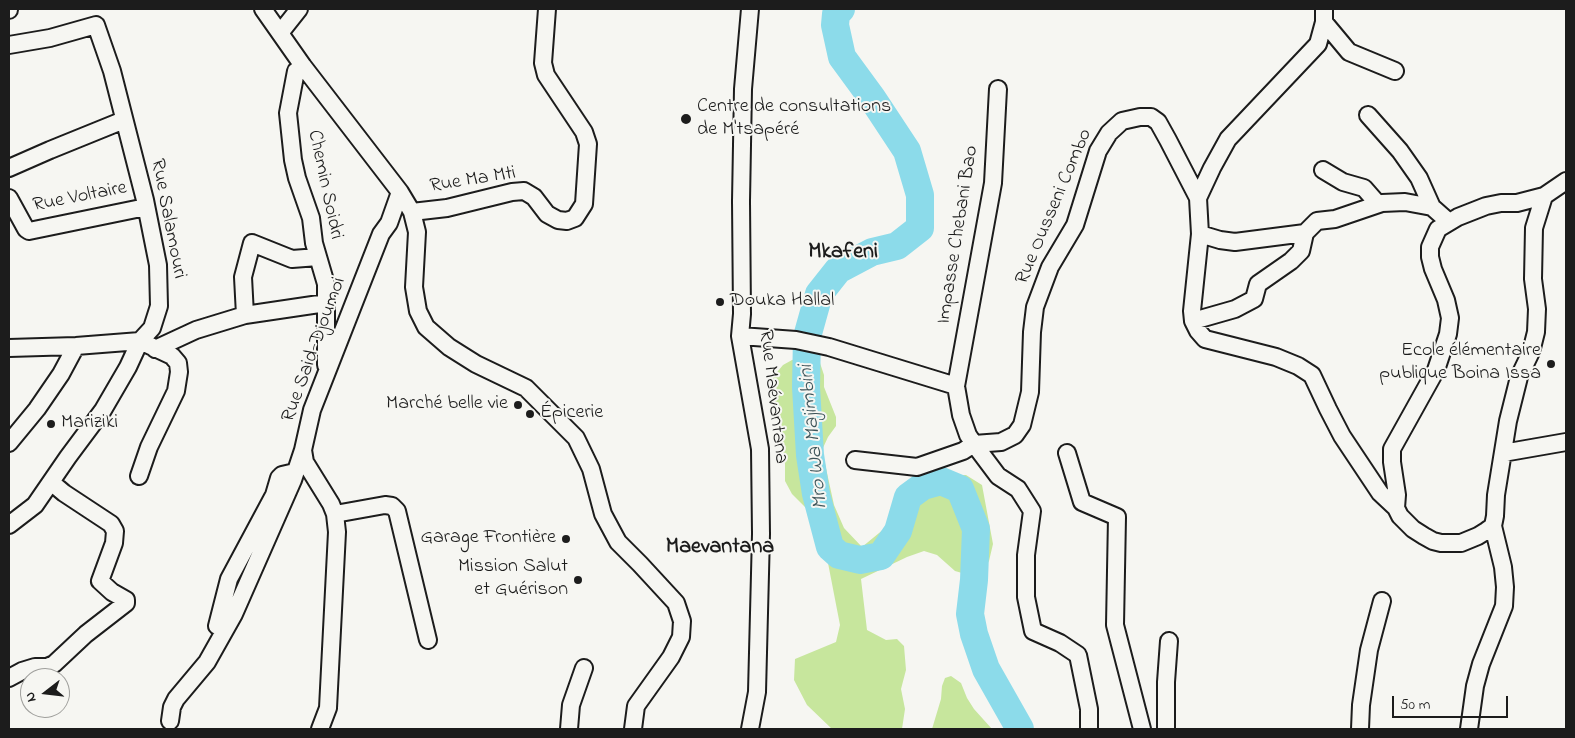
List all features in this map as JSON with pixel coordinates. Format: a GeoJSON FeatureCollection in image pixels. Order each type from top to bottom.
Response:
{"type":"FeatureCollection","features":[{"type":"Feature","properties":{"kind":"street"},"geometry":{"type":"LineString","coordinates":[[262,9],[303,66],[400,192],[412,212],[417,232],[414,287],[418,311],[426,327],[456,352],[476,364],[526,388],[576,438],[590,469],[602,514],[618,542],[676,603],[682,621],[681,637],[671,657],[636,706],[633,729]]}},
{"type":"Feature","properties":{"kind":"street"},"geometry":{"type":"LineString","coordinates":[[280,33],[300,9]]}},
{"type":"Feature","properties":{"kind":"street","name":"Rue Ma Mti"},"geometry":{"type":"LineString","coordinates":[[412,212],[447,208],[512,192],[524,191],[534,197],[547,214],[558,220],[567,222],[575,218],[584,204],[588,144],[584,132],[546,75],[543,63],[547,9]]}},
{"type":"Feature","properties":{"kind":"street","name":"Rue Maévantana"},"geometry":{"type":"LineString","coordinates":[[750,9],[744,89],[741,201],[742,314],[740,336],[760,449],[757,692],[750,729]]}},
{"type":"Feature","properties":{"kind":"street"},"geometry":{"type":"LineString","coordinates":[[1324,15],[1349,52],[1395,71]]}},
{"type":"Feature","properties":{"kind":"street"},"geometry":{"type":"LineString","coordinates":[[1198,198],[1228,139],[1318,44],[1324,15]]}},
{"type":"Feature","properties":{"kind":"street","name":"Rue Salamouri"},"geometry":{"type":"LineString","coordinates":[[9,45],[50,38],[96,25],[112,71],[146,207],[158,266],[160,306],[152,328],[140,341],[128,367],[103,410],[35,505],[9,525]]}},
{"type":"Feature","properties":{"kind":"street","name":"Chemin Soidri"},"geometry":{"type":"LineString","coordinates":[[303,66],[296,71],[288,113],[293,160],[311,218],[314,243],[326,284],[326,376]]}},
{"type":"Feature","properties":{"kind":"street","name":"Impasse Chebani Bao"},"geometry":{"type":"LineString","coordinates":[[956,386],[993,183],[998,89]]}},
{"type":"Feature","properties":{"kind":"street"},"geometry":{"type":"LineString","coordinates":[[1368,114],[1405,158],[1419,178],[1432,207],[1449,222]]}},
{"type":"Feature","properties":{"kind":"street","name":"Rue Ousseni Combo"},"geometry":{"type":"LineString","coordinates":[[974,444],[1001,442],[1015,435],[1022,425],[1030,392],[1032,332],[1035,307],[1050,267],[1075,225],[1098,151],[1109,133],[1122,121],[1150,117],[1158,122],[1180,160],[1198,198],[1200,234],[1193,300],[1193,321]]}},
{"type":"Feature","properties":{"kind":"street"},"geometry":{"type":"LineString","coordinates":[[9,168],[124,120]]}},
{"type":"Feature","properties":{"kind":"street"},"geometry":{"type":"LineString","coordinates":[[1323,170],[1343,182],[1364,188],[1378,204]]}},
{"type":"Feature","properties":{"kind":"street"},"geometry":{"type":"LineString","coordinates":[[1396,508],[1397,495],[1393,474],[1392,450],[1436,370],[1448,334],[1450,318],[1446,300],[1433,269],[1430,247],[1438,229],[1472,210],[1501,203],[1517,203],[1544,196],[1566,181]]}},
{"type":"Feature","properties":{"kind":"street","name":"Rue Said-Djoumoi"},"geometry":{"type":"LineString","coordinates":[[320,729],[328,708],[337,532],[335,514],[331,504],[305,462],[303,450],[312,410],[381,234],[388,223],[400,192]]}},
{"type":"Feature","properties":{"kind":"street"},"geometry":{"type":"LineString","coordinates":[[1468,729],[1475,686],[1481,664],[1504,606],[1503,567],[1492,526],[1508,422],[1520,377],[1531,352],[1536,332],[1533,279],[1534,228],[1544,196]]}},
{"type":"Feature","properties":{"kind":"street","name":"Rue Voltaire"},"geometry":{"type":"LineString","coordinates":[[9,198],[29,231],[146,207]]}},
{"type":"Feature","properties":{"kind":"street"},"geometry":{"type":"LineString","coordinates":[[1432,207],[1405,202],[1378,204],[1335,219],[1317,221],[1305,233],[1300,252],[1258,284],[1254,299],[1235,309],[1193,321],[1205,339],[1276,357],[1298,366],[1312,375],[1342,436],[1380,493],[1396,508],[1400,516],[1413,529],[1433,541],[1461,543],[1478,536],[1492,526]]}},
{"type":"Feature","properties":{"kind":"street"},"geometry":{"type":"LineString","coordinates":[[1200,234],[1235,242],[1305,233]]}},
{"type":"Feature","properties":{"kind":"street"},"geometry":{"type":"LineString","coordinates":[[245,315],[243,277],[252,243],[292,259],[319,260]]}},
{"type":"Feature","properties":{"kind":"street"},"geometry":{"type":"LineString","coordinates":[[155,349],[196,330],[245,315],[326,303]]}},
{"type":"Feature","properties":{"kind":"street"},"geometry":{"type":"LineString","coordinates":[[740,336],[796,340],[829,347],[956,386],[961,415],[968,435],[998,476],[1018,489],[1032,511],[1026,556],[1026,597],[1034,631],[1060,642],[1078,655],[1089,709],[1089,729]]}},
{"type":"Feature","properties":{"kind":"street"},"geometry":{"type":"LineString","coordinates":[[9,348],[76,346],[140,341],[172,356],[178,363],[179,372],[176,391],[149,447],[139,476]]}},
{"type":"Feature","properties":{"kind":"street"},"geometry":{"type":"LineString","coordinates":[[9,443],[37,409],[61,374],[76,346]]}},
{"type":"Feature","properties":{"kind":"street"},"geometry":{"type":"LineString","coordinates":[[1503,453],[1566,442]]}},
{"type":"Feature","properties":{"kind":"street"},"geometry":{"type":"LineString","coordinates":[[855,460],[917,467],[963,451],[974,444]]}},
{"type":"Feature","properties":{"kind":"street"},"geometry":{"type":"LineString","coordinates":[[170,721],[172,707],[176,699],[207,662],[234,614],[303,450]]}},
{"type":"Feature","properties":{"kind":"street"},"geometry":{"type":"LineString","coordinates":[[1067,452],[1082,502],[1117,518],[1115,624],[1142,729]]}},
{"type":"Feature","properties":{"kind":"street"},"geometry":{"type":"LineString","coordinates":[[216,626],[229,579],[274,495],[279,478],[282,475],[295,472]]}},
{"type":"Feature","properties":{"kind":"street"},"geometry":{"type":"LineString","coordinates":[[9,678],[22,671],[54,664],[86,634],[126,603],[126,600],[112,592],[100,581],[114,542],[115,531],[112,524],[64,493],[51,482]]}},
{"type":"Feature","properties":{"kind":"street"},"geometry":{"type":"LineString","coordinates":[[335,514],[386,505],[392,506],[397,511],[428,640]]}},
{"type":"Feature","properties":{"kind":"street"},"geometry":{"type":"LineString","coordinates":[[1360,729],[1361,705],[1369,650],[1382,601]]}},
{"type":"Feature","properties":{"kind":"street"},"geometry":{"type":"LineString","coordinates":[[1166,729],[1166,682],[1169,641]]}},
{"type":"Feature","properties":{"kind":"street"},"geometry":{"type":"LineString","coordinates":[[568,729],[571,705],[584,668]]}},
{"type":"Feature","properties":{"kind":"green space"},"geometry":{"type":"Polygon","coordinates":[[[807,357],[820,363],[824,375],[824,387],[836,417],[836,426],[822,450],[834,505],[844,528],[862,547],[918,501],[945,475],[966,475],[982,485],[993,544],[989,561],[981,573],[969,575],[955,571],[937,555],[924,551],[861,579],[867,630],[886,640],[897,639],[904,646],[906,670],[901,689],[905,709],[902,729],[832,729],[807,705],[794,680],[795,659],[836,642],[840,625],[822,532],[815,517],[792,494],[785,481],[785,464],[773,397],[773,377],[783,365],[792,360],[807,357]]]}},
{"type":"Feature","properties":{"kind":"green space"},"geometry":{"type":"Polygon","coordinates":[[[951,676],[961,683],[974,709],[992,729],[932,729],[941,699],[942,686],[945,678],[951,676]]]}},
{"type":"Feature","properties":{"kind":"waterway","name":"Mro Wa Majimbini"},"geometry":{"type":"LineString","coordinates":[[841,9],[836,14],[835,25],[842,57],[907,151],[920,195],[920,228],[897,246],[872,252],[838,270],[819,294],[807,337],[806,387],[810,455],[816,494],[830,547],[839,555],[860,560],[881,556],[898,531],[908,497],[923,486],[941,481],[960,489],[976,529],[974,580],[970,614],[974,634],[986,669],[1020,729]]}},
{"type":"Feature","properties":{"kind":"place","name":"Centre de consultations de M'tsapéré"},"geometry":{"type":"Point","coordinates":[686,119]}},
{"type":"Feature","properties":{"kind":"place","name":"Douka Hallal"},"geometry":{"type":"Point","coordinates":[720,302]}},
{"type":"Feature","properties":{"kind":"place","name":"Ecole élémentaire publique Boina Issa"},"geometry":{"type":"Point","coordinates":[1551,364]}},
{"type":"Feature","properties":{"kind":"place","name":"Marché belle vie"},"geometry":{"type":"Point","coordinates":[518,405]}},
{"type":"Feature","properties":{"kind":"place","name":"Épicerie"},"geometry":{"type":"Point","coordinates":[530,414]}},
{"type":"Feature","properties":{"kind":"place","name":"Mariziki"},"geometry":{"type":"Point","coordinates":[51,424]}},
{"type":"Feature","properties":{"kind":"place","name":"Garage Frontière"},"geometry":{"type":"Point","coordinates":[566,539]}},
{"type":"Feature","properties":{"kind":"place","name":"Mission Salut et Guérison"},"geometry":{"type":"Point","coordinates":[578,580]}},
{"type":"Feature","properties":{"kind":"district","name":"Mkafeni"},"geometry":{"type":"Point","coordinates":[843,253]}},
{"type":"Feature","properties":{"kind":"district","name":"Maevantana"},"geometry":{"type":"Point","coordinates":[720,548]}}]}
